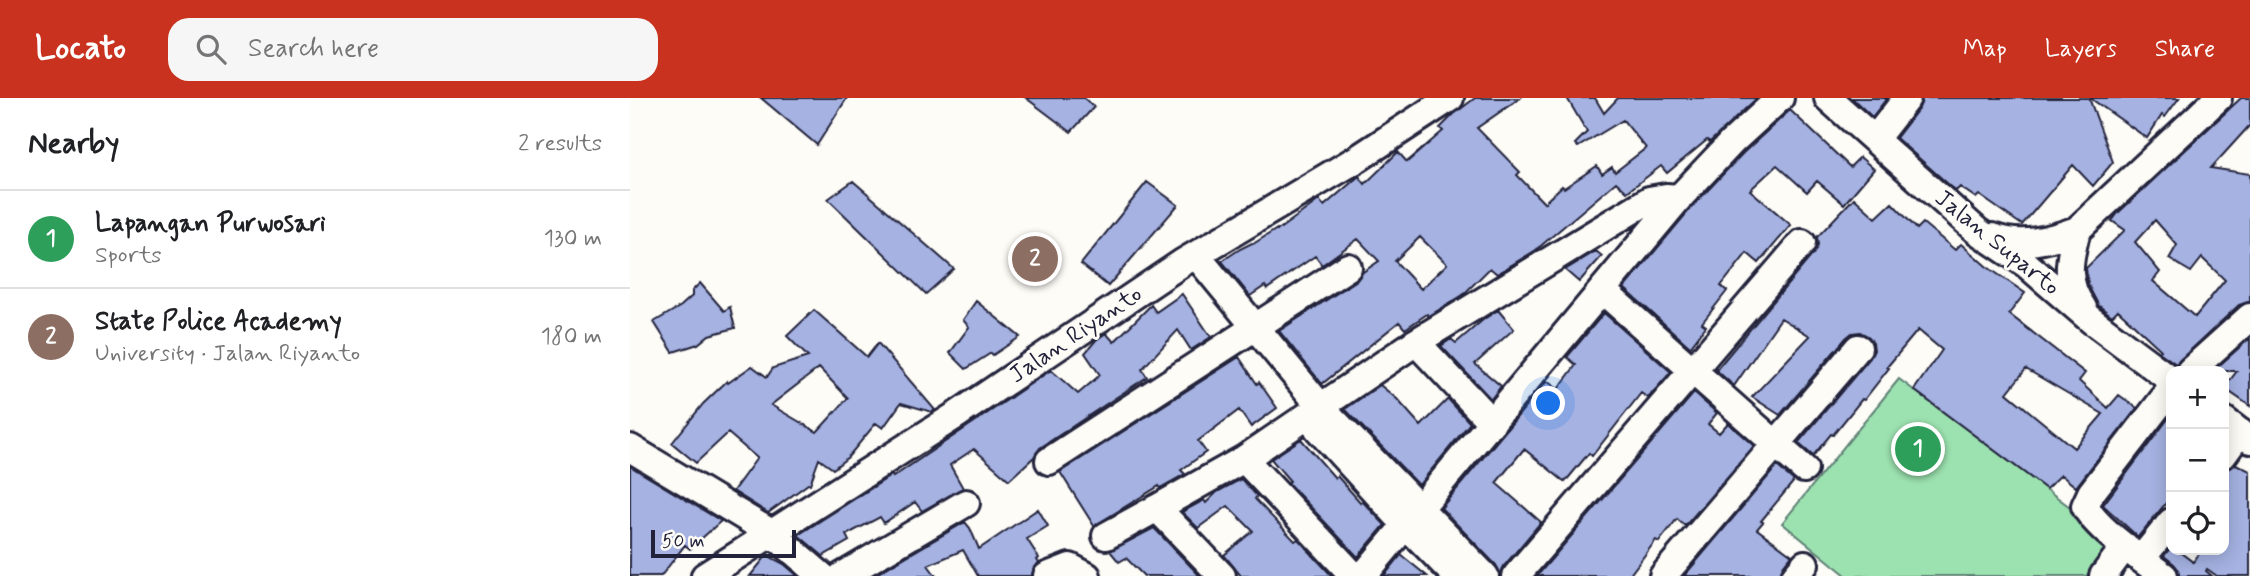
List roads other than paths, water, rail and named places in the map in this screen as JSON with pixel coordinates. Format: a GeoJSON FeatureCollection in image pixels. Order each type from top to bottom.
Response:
{"type":"FeatureCollection","features":[{"type":"Feature","properties":{"kind":"street","name":"Jalan Riyanto"},"geometry":{"type":"LineString","coordinates":[[705,576],[958,414],[1189,259],[1357,159],[1450,98]]}},
{"type":"Feature","properties":{"kind":"street"},"geometry":{"type":"LineString","coordinates":[[1363,576],[1678,198],[1732,142],[1780,98]]}},
{"type":"Feature","properties":{"kind":"street","name":"Jalan Suparto"},"geometry":{"type":"LineString","coordinates":[[1828,98],[1977,231],[2026,264],[2091,320],[2166,376]]}},
{"type":"Feature","properties":{"kind":"street"},"geometry":{"type":"LineString","coordinates":[[1875,139],[1907,98]]}},
{"type":"Feature","properties":{"kind":"street"},"geometry":{"type":"LineString","coordinates":[[1977,231],[1998,239],[2031,243],[2077,230],[2218,98]]}},
{"type":"Feature","properties":{"kind":"street"},"geometry":{"type":"LineString","coordinates":[[1106,536],[1244,459],[1416,342],[1649,200],[1678,198]]}},
{"type":"Feature","properties":{"kind":"street"},"geometry":{"type":"LineString","coordinates":[[2077,230],[2069,259],[2070,281],[2077,300],[2091,320]]}},
{"type":"Feature","properties":{"kind":"street"},"geometry":{"type":"LineString","coordinates":[[1516,576],[1802,243]]}},
{"type":"Feature","properties":{"kind":"street"},"geometry":{"type":"LineString","coordinates":[[1189,259],[1314,412],[1413,517],[1456,576]]}},
{"type":"Feature","properties":{"kind":"street"},"geometry":{"type":"LineString","coordinates":[[1049,461],[1348,267]]}},
{"type":"Feature","properties":{"kind":"street"},"geometry":{"type":"LineString","coordinates":[[1602,290],[1804,468]]}},
{"type":"Feature","properties":{"kind":"street"},"geometry":{"type":"LineString","coordinates":[[2196,366],[2250,317]]}},
{"type":"Feature","properties":{"kind":"street"},"geometry":{"type":"LineString","coordinates":[[1416,342],[1492,423]]}},
{"type":"Feature","properties":{"kind":"street"},"geometry":{"type":"LineString","coordinates":[[1663,576],[1858,348]]}},
{"type":"Feature","properties":{"kind":"street"},"geometry":{"type":"LineString","coordinates":[[2164,576],[2089,514],[2085,506],[2091,492],[2166,395]]}},
{"type":"Feature","properties":{"kind":"street"},"geometry":{"type":"LineString","coordinates":[[630,448],[773,534],[822,576]]}},
{"type":"Feature","properties":{"kind":"street"},"geometry":{"type":"LineString","coordinates":[[1244,459],[1354,576]]}},
{"type":"Feature","properties":{"kind":"street"},"geometry":{"type":"LineString","coordinates":[[842,576],[966,502]]}},
{"type":"Feature","properties":{"kind":"street"},"geometry":{"type":"LineString","coordinates":[[1157,508],[1223,576]]}},
{"type":"Feature","properties":{"kind":"street"},"geometry":{"type":"LineString","coordinates":[[1413,517],[1485,576]]}},
{"type":"Feature","properties":{"kind":"street"},"geometry":{"type":"LineString","coordinates":[[2103,576],[2166,526]]}},
{"type":"Feature","properties":{"kind":"street"},"geometry":{"type":"LineString","coordinates":[[1047,576],[1070,567],[1087,576]]}},
{"type":"Feature","properties":{"kind":"place","name":"State Police Academy"},"geometry":{"type":"Point","coordinates":[1035,259]}},
{"type":"Feature","properties":{"kind":"place","name":"Lapangan Purwosari"},"geometry":{"type":"Point","coordinates":[1918,449]}}]}
